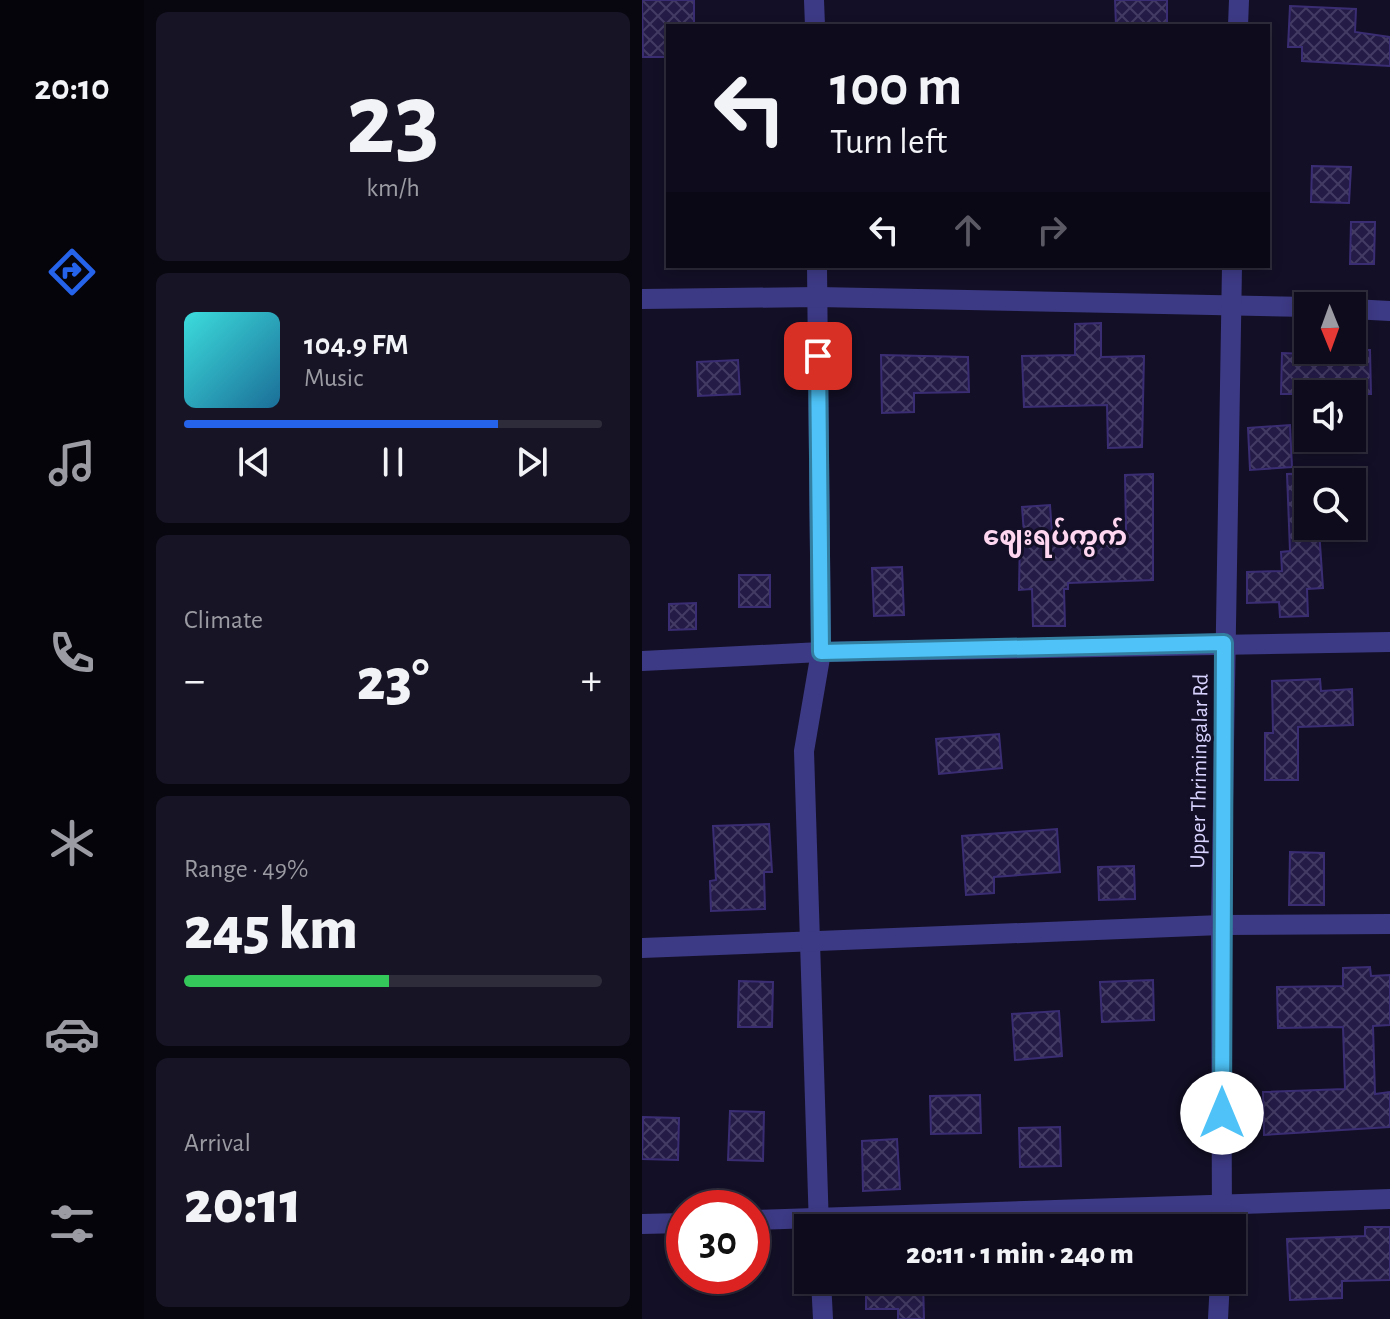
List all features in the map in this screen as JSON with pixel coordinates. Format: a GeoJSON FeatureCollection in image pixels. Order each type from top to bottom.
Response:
{"type":"FeatureCollection","features":[{"type":"Feature","properties":{"kind":"street"},"geometry":{"type":"LineString","coordinates":[[814,0],[815,24]]}},
{"type":"Feature","properties":{"kind":"street"},"geometry":{"type":"LineString","coordinates":[[1238,24],[1239,0]]}},
{"type":"Feature","properties":{"kind":"street"},"geometry":{"type":"LineString","coordinates":[[817,268],[821,652],[804,751],[819,1214]]}},
{"type":"Feature","properties":{"kind":"street","name":"Upper Thrimingalar Rd"},"geometry":{"type":"LineString","coordinates":[[1222,1214],[1221,925],[1232,268]]}},
{"type":"Feature","properties":{"kind":"street"},"geometry":{"type":"LineString","coordinates":[[642,299],[818,297],[1294,306]]}},
{"type":"Feature","properties":{"kind":"street"},"geometry":{"type":"LineString","coordinates":[[1366,310],[1390,311]]}},
{"type":"Feature","properties":{"kind":"street"},"geometry":{"type":"LineString","coordinates":[[642,661],[821,652],[1390,642]]}},
{"type":"Feature","properties":{"kind":"street"},"geometry":{"type":"LineString","coordinates":[[642,948],[1221,925],[1390,924]]}},
{"type":"Feature","properties":{"kind":"street"},"geometry":{"type":"LineString","coordinates":[[1046,1214],[1390,1199]]}},
{"type":"Feature","properties":{"kind":"street"},"geometry":{"type":"LineString","coordinates":[[770,1221],[794,1222]]}},
{"type":"Feature","properties":{"kind":"street"},"geometry":{"type":"LineString","coordinates":[[642,1224],[666,1223]]}},
{"type":"Feature","properties":{"kind":"street"},"geometry":{"type":"LineString","coordinates":[[822,1294],[823,1319]]}},
{"type":"Feature","properties":{"kind":"street"},"geometry":{"type":"LineString","coordinates":[[1218,1319],[1219,1294]]}},
{"type":"Feature","properties":{"kind":"building"},"geometry":{"type":"Polygon","coordinates":[[[642,0],[694,0],[694,24],[666,24],[666,57],[643,57],[642,0]]]}},
{"type":"Feature","properties":{"kind":"building"},"geometry":{"type":"Polygon","coordinates":[[[1115,0],[1167,0],[1167,24],[1116,24],[1115,0]]]}},
{"type":"Feature","properties":{"kind":"building"},"geometry":{"type":"Polygon","coordinates":[[[1290,6],[1356,9],[1355,32],[1390,37],[1390,66],[1302,61],[1302,47],[1288,47],[1290,6]]]}},
{"type":"Feature","properties":{"kind":"building"},"geometry":{"type":"Polygon","coordinates":[[[1312,166],[1351,167],[1349,203],[1311,202],[1312,166]]]}},
{"type":"Feature","properties":{"kind":"building"},"geometry":{"type":"Polygon","coordinates":[[[1351,222],[1375,222],[1374,264],[1350,264],[1351,222]]]}},
{"type":"Feature","properties":{"kind":"building"},"geometry":{"type":"Polygon","coordinates":[[[1101,323],[1101,357],[1144,356],[1142,447],[1108,448],[1107,405],[1024,407],[1022,356],[1075,355],[1075,324],[1101,323]]]}},
{"type":"Feature","properties":{"kind":"building"},"geometry":{"type":"Polygon","coordinates":[[[1366,350],[1370,350],[1371,394],[1366,394],[1366,380],[1294,380],[1294,394],[1281,394],[1282,353],[1294,353],[1294,364],[1366,364],[1366,350]]]}},
{"type":"Feature","properties":{"kind":"building"},"geometry":{"type":"Polygon","coordinates":[[[881,355],[968,357],[969,392],[914,393],[914,412],[882,413],[881,355]]]}},
{"type":"Feature","properties":{"kind":"building"},"geometry":{"type":"Polygon","coordinates":[[[738,360],[740,394],[698,396],[697,362],[738,360]]]}},
{"type":"Feature","properties":{"kind":"building"},"geometry":{"type":"Polygon","coordinates":[[[1290,425],[1292,467],[1250,470],[1248,428],[1290,425]]]}},
{"type":"Feature","properties":{"kind":"building"},"geometry":{"type":"Polygon","coordinates":[[[1153,474],[1153,580],[1068,583],[1068,589],[1064,589],[1065,626],[1033,626],[1032,589],[1019,590],[1020,534],[1024,534],[1022,507],[1050,505],[1052,533],[1126,530],[1125,475],[1153,474]]]}},
{"type":"Feature","properties":{"kind":"building"},"geometry":{"type":"Polygon","coordinates":[[[1287,474],[1294,474],[1294,540],[1320,540],[1323,588],[1307,589],[1308,616],[1280,617],[1279,602],[1247,603],[1247,572],[1282,571],[1281,552],[1290,551],[1287,474]]]}},
{"type":"Feature","properties":{"kind":"building"},"geometry":{"type":"Polygon","coordinates":[[[902,567],[904,615],[874,616],[872,568],[902,567]]]}},
{"type":"Feature","properties":{"kind":"building"},"geometry":{"type":"Polygon","coordinates":[[[739,575],[770,575],[770,607],[739,607],[739,575]]]}},
{"type":"Feature","properties":{"kind":"building"},"geometry":{"type":"Polygon","coordinates":[[[696,603],[696,629],[669,630],[669,604],[696,603]]]}},
{"type":"Feature","properties":{"kind":"building"},"geometry":{"type":"Polygon","coordinates":[[[1320,679],[1321,691],[1352,689],[1353,725],[1298,727],[1298,780],[1265,780],[1265,733],[1273,733],[1272,681],[1320,679]]]}},
{"type":"Feature","properties":{"kind":"building"},"geometry":{"type":"Polygon","coordinates":[[[999,734],[1002,768],[939,774],[936,739],[999,734]]]}},
{"type":"Feature","properties":{"kind":"building"},"geometry":{"type":"Polygon","coordinates":[[[769,824],[772,872],[764,872],[765,909],[711,911],[710,881],[716,880],[713,826],[769,824]]]}},
{"type":"Feature","properties":{"kind":"building"},"geometry":{"type":"Polygon","coordinates":[[[1057,829],[1060,872],[994,877],[994,893],[966,895],[962,836],[1057,829]]]}},
{"type":"Feature","properties":{"kind":"building"},"geometry":{"type":"Polygon","coordinates":[[[1290,852],[1324,853],[1324,905],[1289,905],[1290,852]]]}},
{"type":"Feature","properties":{"kind":"building"},"geometry":{"type":"Polygon","coordinates":[[[1134,866],[1135,899],[1099,900],[1098,867],[1134,866]]]}},
{"type":"Feature","properties":{"kind":"building"},"geometry":{"type":"Polygon","coordinates":[[[1370,967],[1371,976],[1390,975],[1390,1025],[1373,1026],[1375,1094],[1390,1092],[1390,1127],[1264,1135],[1263,1092],[1345,1089],[1343,1027],[1278,1028],[1277,987],[1343,986],[1343,968],[1370,967]]]}},
{"type":"Feature","properties":{"kind":"building"},"geometry":{"type":"Polygon","coordinates":[[[1153,980],[1154,1020],[1102,1022],[1100,982],[1153,980]]]}},
{"type":"Feature","properties":{"kind":"building"},"geometry":{"type":"Polygon","coordinates":[[[739,981],[773,982],[772,1027],[738,1027],[739,981]]]}},
{"type":"Feature","properties":{"kind":"building"},"geometry":{"type":"Polygon","coordinates":[[[1059,1011],[1062,1056],[1015,1060],[1012,1014],[1059,1011]]]}},
{"type":"Feature","properties":{"kind":"building"},"geometry":{"type":"Polygon","coordinates":[[[980,1095],[981,1133],[931,1134],[930,1096],[980,1095]]]}},
{"type":"Feature","properties":{"kind":"building"},"geometry":{"type":"Polygon","coordinates":[[[730,1111],[764,1112],[763,1161],[728,1160],[730,1111]]]}},
{"type":"Feature","properties":{"kind":"building"},"geometry":{"type":"Polygon","coordinates":[[[643,1117],[679,1118],[678,1160],[642,1159],[643,1117]]]}},
{"type":"Feature","properties":{"kind":"building"},"geometry":{"type":"Polygon","coordinates":[[[1060,1127],[1061,1166],[1020,1167],[1019,1128],[1060,1127]]]}},
{"type":"Feature","properties":{"kind":"building"},"geometry":{"type":"Polygon","coordinates":[[[897,1139],[900,1189],[863,1191],[862,1141],[897,1139]]]}},
{"type":"Feature","properties":{"kind":"building"},"geometry":{"type":"Polygon","coordinates":[[[1365,1227],[1390,1227],[1390,1280],[1342,1281],[1342,1298],[1290,1300],[1287,1239],[1365,1236],[1365,1227]]]}},
{"type":"Feature","properties":{"kind":"building"},"geometry":{"type":"Polygon","coordinates":[[[866,1294],[923,1294],[924,1319],[898,1319],[898,1309],[866,1309],[866,1294]]]}},
{"type":"Feature","properties":{"kind":"district","name":"ဈေးရပ်ကွက်"},"geometry":{"type":"Point","coordinates":[1055,537]}},
{"type":"Feature","properties":{"kind":"route"},"geometry":{"type":"LineString","coordinates":[[818,356],[821,652],[1224,643],[1222,1113]]}}]}
